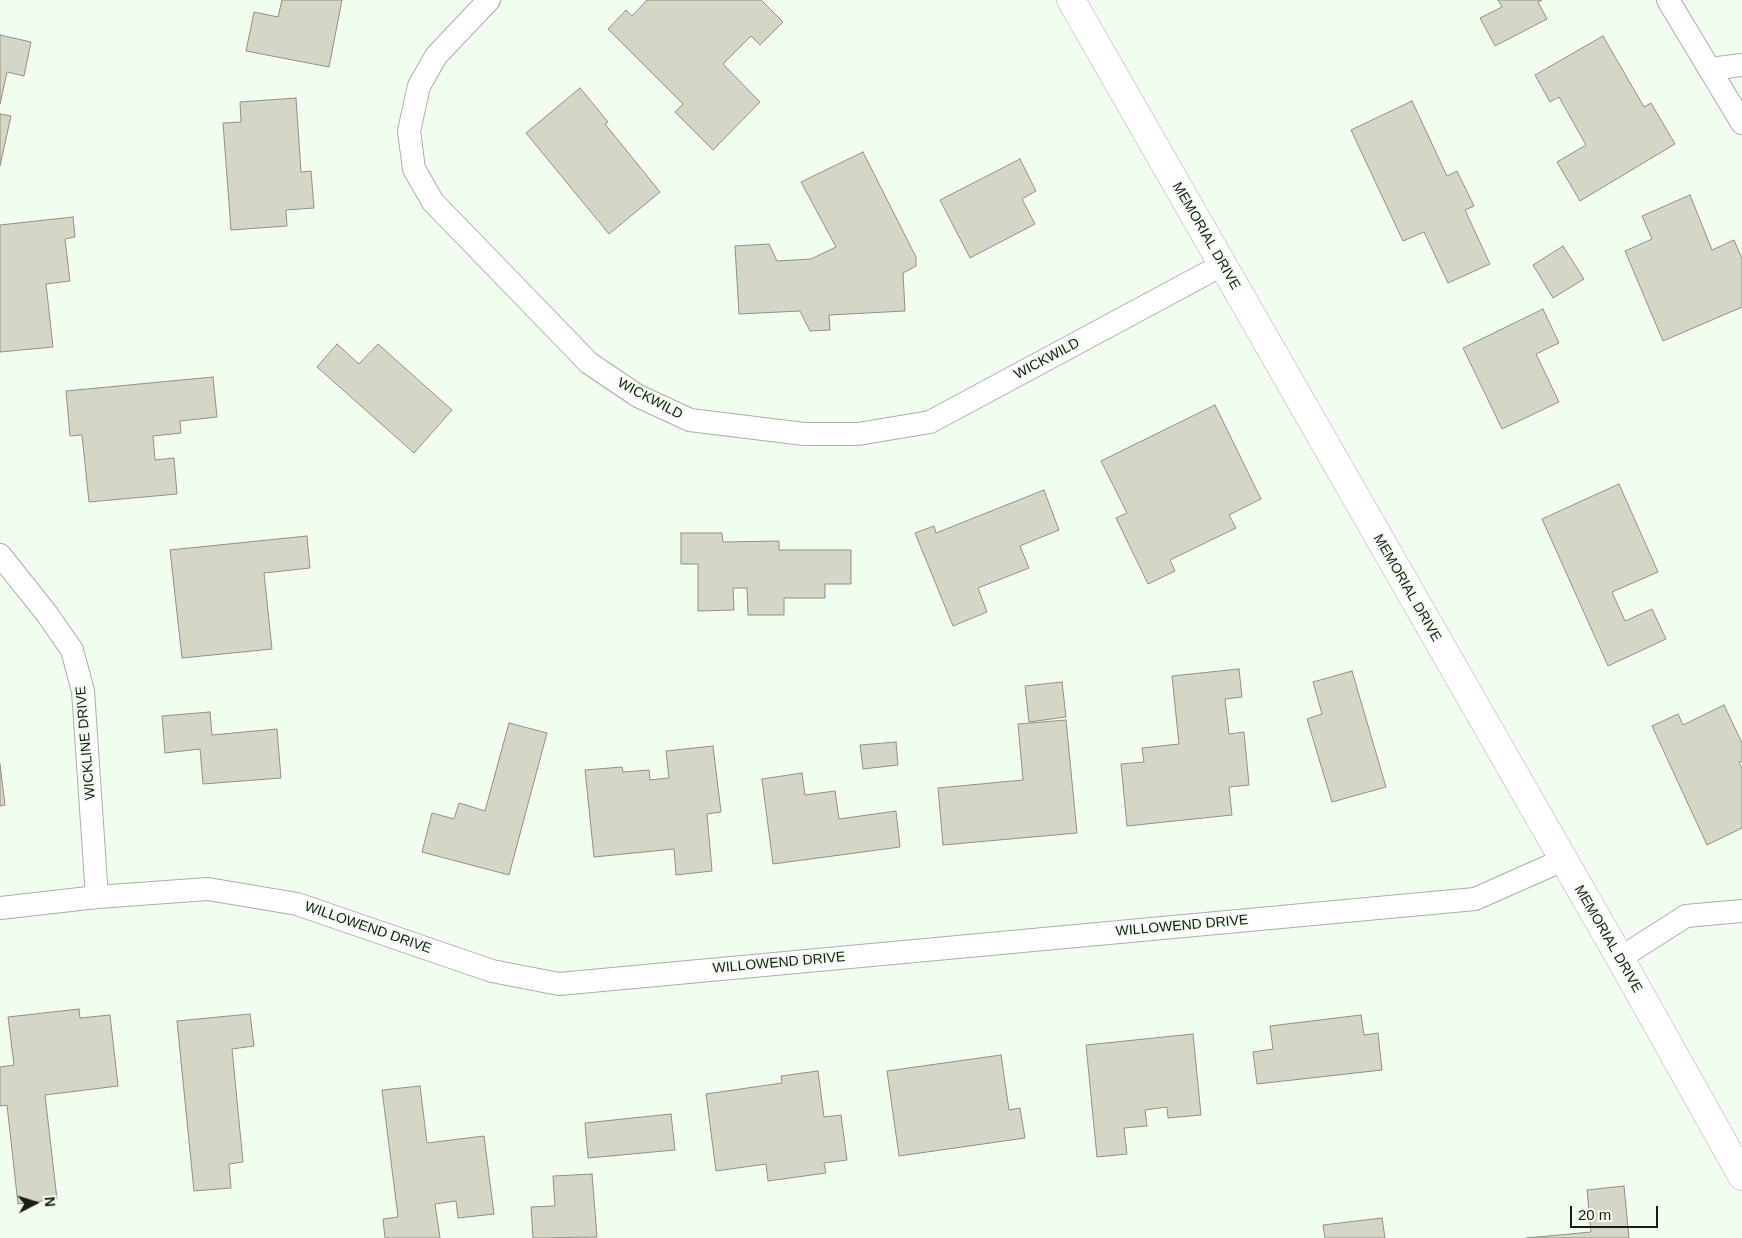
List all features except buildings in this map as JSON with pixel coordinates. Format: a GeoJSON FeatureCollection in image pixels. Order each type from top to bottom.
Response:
{"type":"FeatureCollection","features":[{"type":"Feature","properties":{"kind":"street","name":"WICKWILD"},"geometry":{"type":"LineString","coordinates":[[489,0],[436,56],[419,86],[408,131],[414,169],[433,202],[589,363],[638,396],[690,420],[750,429],[804,434],[858,434],[930,422],[1222,265]]}},
{"type":"Feature","properties":{"kind":"street","name":"MEMORIAL DRIVE"},"geometry":{"type":"LineString","coordinates":[[1071,0],[1620,958],[1742,1176]]}},
{"type":"Feature","properties":{"kind":"street"},"geometry":{"type":"LineString","coordinates":[[1668,0],[1742,123]]}},
{"type":"Feature","properties":{"kind":"street"},"geometry":{"type":"LineString","coordinates":[[1710,69],[1742,65]]}},
{"type":"Feature","properties":{"kind":"street","name":"WICKLINE DRIVE"},"geometry":{"type":"LineString","coordinates":[[0,555],[48,614],[72,650],[83,691],[97,896]]}},
{"type":"Feature","properties":{"kind":"street","name":"WILLOWEND DRIVE"},"geometry":{"type":"LineString","coordinates":[[0,908],[97,896],[208,888],[296,904],[492,971],[559,984],[1475,899],[1563,860]]}},
{"type":"Feature","properties":{"kind":"street"},"geometry":{"type":"LineString","coordinates":[[1620,958],[1686,916],[1742,911]]}}]}
